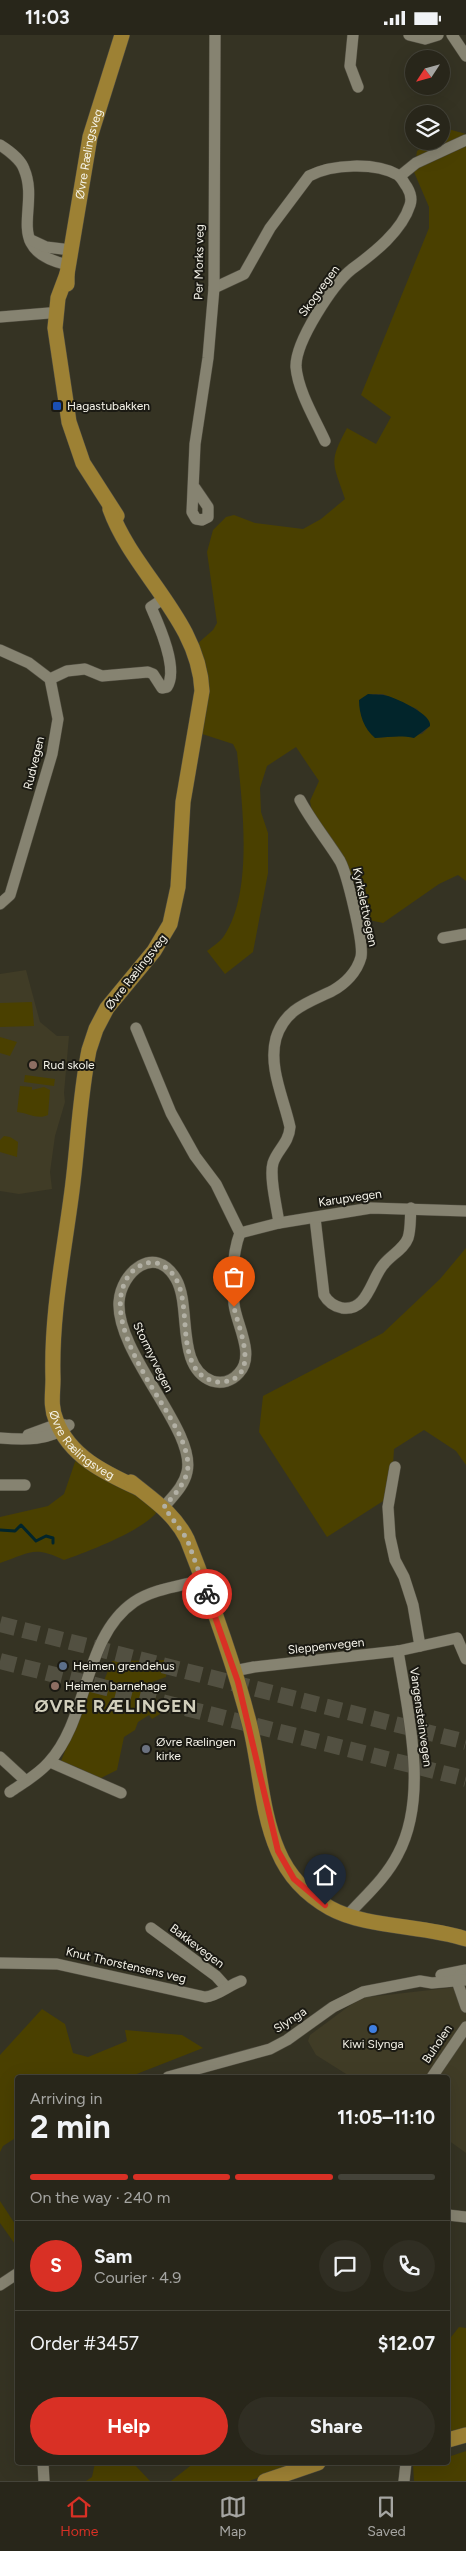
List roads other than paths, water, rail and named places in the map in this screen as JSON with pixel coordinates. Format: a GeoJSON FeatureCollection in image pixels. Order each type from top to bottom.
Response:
{"type":"FeatureCollection","features":[{"type":"Feature","properties":{"kind":"main road","name":"Øvre Rælingsveg"},"geometry":{"type":"LineString","coordinates":[[122,35],[90,137],[68,269],[59,346],[65,396],[75,443],[83,463],[110,509],[122,521],[141,555],[146,571],[192,645],[199,663],[201,698],[182,812],[177,897],[165,935],[107,1008],[96,1029],[89,1050],[71,1199],[56,1298],[53,1385],[63,1427],[76,1451],[89,1462],[116,1479],[138,1488],[164,1507],[185,1535],[234,1671],[254,1740],[270,1825],[278,1851],[288,1869],[306,1891],[325,1905],[347,1916],[433,1930],[466,1939]]}},
{"type":"Feature","properties":{"kind":"main road"},"geometry":{"type":"LineString","coordinates":[[450,2439],[466,2435]]}},
{"type":"Feature","properties":{"kind":"main road"},"geometry":{"type":"LineString","coordinates":[[265,2481],[312,2465]]}},
{"type":"Feature","properties":{"kind":"street","name":"Per Morks veg"},"geometry":{"type":"LineString","coordinates":[[195,488],[195,444],[208,358],[214,288],[215,35]]}},
{"type":"Feature","properties":{"kind":"street"},"geometry":{"type":"LineString","coordinates":[[353,35],[350,67],[358,87]]}},
{"type":"Feature","properties":{"kind":"street"},"geometry":{"type":"LineString","coordinates":[[409,35],[425,39],[438,35]]}},
{"type":"Feature","properties":{"kind":"street"},"geometry":{"type":"LineString","coordinates":[[452,35],[466,56]]}},
{"type":"Feature","properties":{"kind":"street"},"geometry":{"type":"LineString","coordinates":[[214,288],[244,274],[270,228],[309,176],[316,172],[338,168],[366,167],[386,170],[400,176],[416,163],[466,141]]}},
{"type":"Feature","properties":{"kind":"street"},"geometry":{"type":"LineString","coordinates":[[0,145],[8,150],[24,168],[28,189],[26,225],[31,240],[38,251],[68,269]]}},
{"type":"Feature","properties":{"kind":"street","name":"Skogvegen"},"geometry":{"type":"LineString","coordinates":[[325,441],[301,385],[296,366],[303,341],[316,317],[350,271],[371,255],[406,217],[412,202],[409,191],[400,176]]}},
{"type":"Feature","properties":{"kind":"street"},"geometry":{"type":"LineString","coordinates":[[31,240],[46,247],[71,250]]}},
{"type":"Feature","properties":{"kind":"street"},"geometry":{"type":"LineString","coordinates":[[0,317],[49,313]]}},
{"type":"Feature","properties":{"kind":"street"},"geometry":{"type":"LineString","coordinates":[[0,650],[29,663],[50,679],[67,671],[85,669],[102,676],[148,671],[154,675],[162,688],[167,687],[171,677],[170,666],[159,626],[151,607],[163,599]]}},
{"type":"Feature","properties":{"kind":"street","name":"Rudvegen"},"geometry":{"type":"LineString","coordinates":[[0,904],[10,895],[52,754],[58,719],[50,679]]}},
{"type":"Feature","properties":{"kind":"street","name":"Kyrkslettvegen"},"geometry":{"type":"LineString","coordinates":[[279,1223],[272,1164],[290,1135],[290,1127],[275,1069],[276,1038],[289,1014],[306,1002],[341,985],[358,965],[361,955],[352,901],[341,862],[300,800]]}},
{"type":"Feature","properties":{"kind":"street"},"geometry":{"type":"LineString","coordinates":[[443,938],[466,934]]}},
{"type":"Feature","properties":{"kind":"street"},"geometry":{"type":"LineString","coordinates":[[136,1028],[171,1113],[195,1156],[216,1184],[240,1233]]}},
{"type":"Feature","properties":{"kind":"street","name":"Karupvegen"},"geometry":{"type":"LineString","coordinates":[[240,1233],[279,1223],[371,1208],[466,1211]]}},
{"type":"Feature","properties":{"kind":"street"},"geometry":{"type":"LineString","coordinates":[[315,1217],[324,1295],[328,1303],[345,1308],[354,1306],[368,1295],[384,1263],[405,1243],[408,1237],[411,1208]]}},
{"type":"Feature","properties":{"kind":"street","name":"Stormyrvegen"},"geometry":{"type":"LineString","coordinates":[[164,1507],[183,1482],[188,1469],[187,1458],[177,1431],[150,1384],[122,1324],[119,1302],[122,1290],[130,1272],[144,1263],[161,1264],[170,1270],[180,1288],[189,1351],[194,1366],[205,1378],[216,1382],[232,1379],[243,1369],[246,1347],[236,1320],[234,1294],[236,1245],[240,1233]]}},
{"type":"Feature","properties":{"kind":"street"},"geometry":{"type":"LineString","coordinates":[[0,1438],[22,1437],[63,1427]]}},
{"type":"Feature","properties":{"kind":"street"},"geometry":{"type":"LineString","coordinates":[[395,1467],[388,1507],[390,1537],[395,1560],[404,1577],[413,1605],[420,1646]]}},
{"type":"Feature","properties":{"kind":"street"},"geometry":{"type":"LineString","coordinates":[[0,1485],[25,1485]]}},
{"type":"Feature","properties":{"kind":"street"},"geometry":{"type":"LineString","coordinates":[[10,1792],[50,1762],[67,1733],[100,1644],[116,1619],[135,1601],[148,1594],[202,1580]]}},
{"type":"Feature","properties":{"kind":"street","name":"Sleppenvegen"},"geometry":{"type":"LineString","coordinates":[[234,1671],[254,1667],[398,1651],[457,1638],[466,1659]]}},
{"type":"Feature","properties":{"kind":"street","name":"Vangensteinvegen"},"geometry":{"type":"LineString","coordinates":[[347,1916],[388,1871],[404,1838],[410,1816],[415,1777],[414,1755],[398,1651]]}},
{"type":"Feature","properties":{"kind":"street"},"geometry":{"type":"LineString","coordinates":[[0,1757],[26,1781]]}},
{"type":"Feature","properties":{"kind":"street"},"geometry":{"type":"LineString","coordinates":[[50,1762],[121,1793]]}},
{"type":"Feature","properties":{"kind":"street","name":"Bakkevegen"},"geometry":{"type":"LineString","coordinates":[[151,1928],[216,1976],[226,1987]]}},
{"type":"Feature","properties":{"kind":"street","name":"Knut Thorstensens veg"},"geometry":{"type":"LineString","coordinates":[[0,1963],[58,1964],[206,1997],[213,1996],[226,1987],[241,1981]]}},
{"type":"Feature","properties":{"kind":"street","name":"Slynga"},"geometry":{"type":"LineString","coordinates":[[176,2075],[270,2049],[287,2041],[334,2007],[363,1992],[423,1981],[431,1976],[463,1976]]}},
{"type":"Feature","properties":{"kind":"street"},"geometry":{"type":"LineString","coordinates":[[463,1976],[466,2007]]}},
{"type":"Feature","properties":{"kind":"street","name":"Buholen"},"geometry":{"type":"LineString","coordinates":[[433,2075],[466,2027]]}},
{"type":"Feature","properties":{"kind":"street"},"geometry":{"type":"LineString","coordinates":[[450,2215],[466,2217]]}},
{"type":"Feature","properties":{"kind":"street"},"geometry":{"type":"LineString","coordinates":[[0,2285],[15,2275]]}},
{"type":"Feature","properties":{"kind":"street"},"geometry":{"type":"LineString","coordinates":[[43,2465],[44,2481]]}},
{"type":"Feature","properties":{"kind":"street"},"geometry":{"type":"LineString","coordinates":[[404,2481],[406,2465]]}},
{"type":"Feature","properties":{"kind":"water"},"geometry":{"type":"Polygon","coordinates":[[[368,694],[386,695],[406,704],[421,712],[426,717],[430,726],[414,738],[400,736],[375,738],[365,726],[360,711],[359,700],[368,694]]]}},
{"type":"Feature","properties":{"kind":"waterway"},"geometry":{"type":"LineString","coordinates":[[0,1530],[15,1531],[21,1525],[36,1541],[46,1536],[53,1538],[53,1543]]}},
{"type":"Feature","properties":{"kind":"tunnel"},"geometry":{"type":"LineString","coordinates":[[0,1624],[466,1742]]}},
{"type":"Feature","properties":{"kind":"tunnel"},"geometry":{"type":"LineString","coordinates":[[0,1661],[466,1779]]}},
{"type":"Feature","properties":{"kind":"place","name":"Hagastubakken"},"geometry":{"type":"Point","coordinates":[57,406]}},
{"type":"Feature","properties":{"kind":"place","name":"Rud skole"},"geometry":{"type":"Point","coordinates":[33,1065]}},
{"type":"Feature","properties":{"kind":"place","name":"Heimen grendehus"},"geometry":{"type":"Point","coordinates":[63,1666]}},
{"type":"Feature","properties":{"kind":"place","name":"Heimen barnehage"},"geometry":{"type":"Point","coordinates":[55,1686]}},
{"type":"Feature","properties":{"kind":"place","name":"Øvre Rælingen kirke"},"geometry":{"type":"Point","coordinates":[146,1749]}},
{"type":"Feature","properties":{"kind":"place","name":"Kiwi Slynga"},"geometry":{"type":"Point","coordinates":[373,2029]}},
{"type":"Feature","properties":{"kind":"district","name":"ØVRE RÆLINGEN"},"geometry":{"type":"Point","coordinates":[116,1706]}}]}
